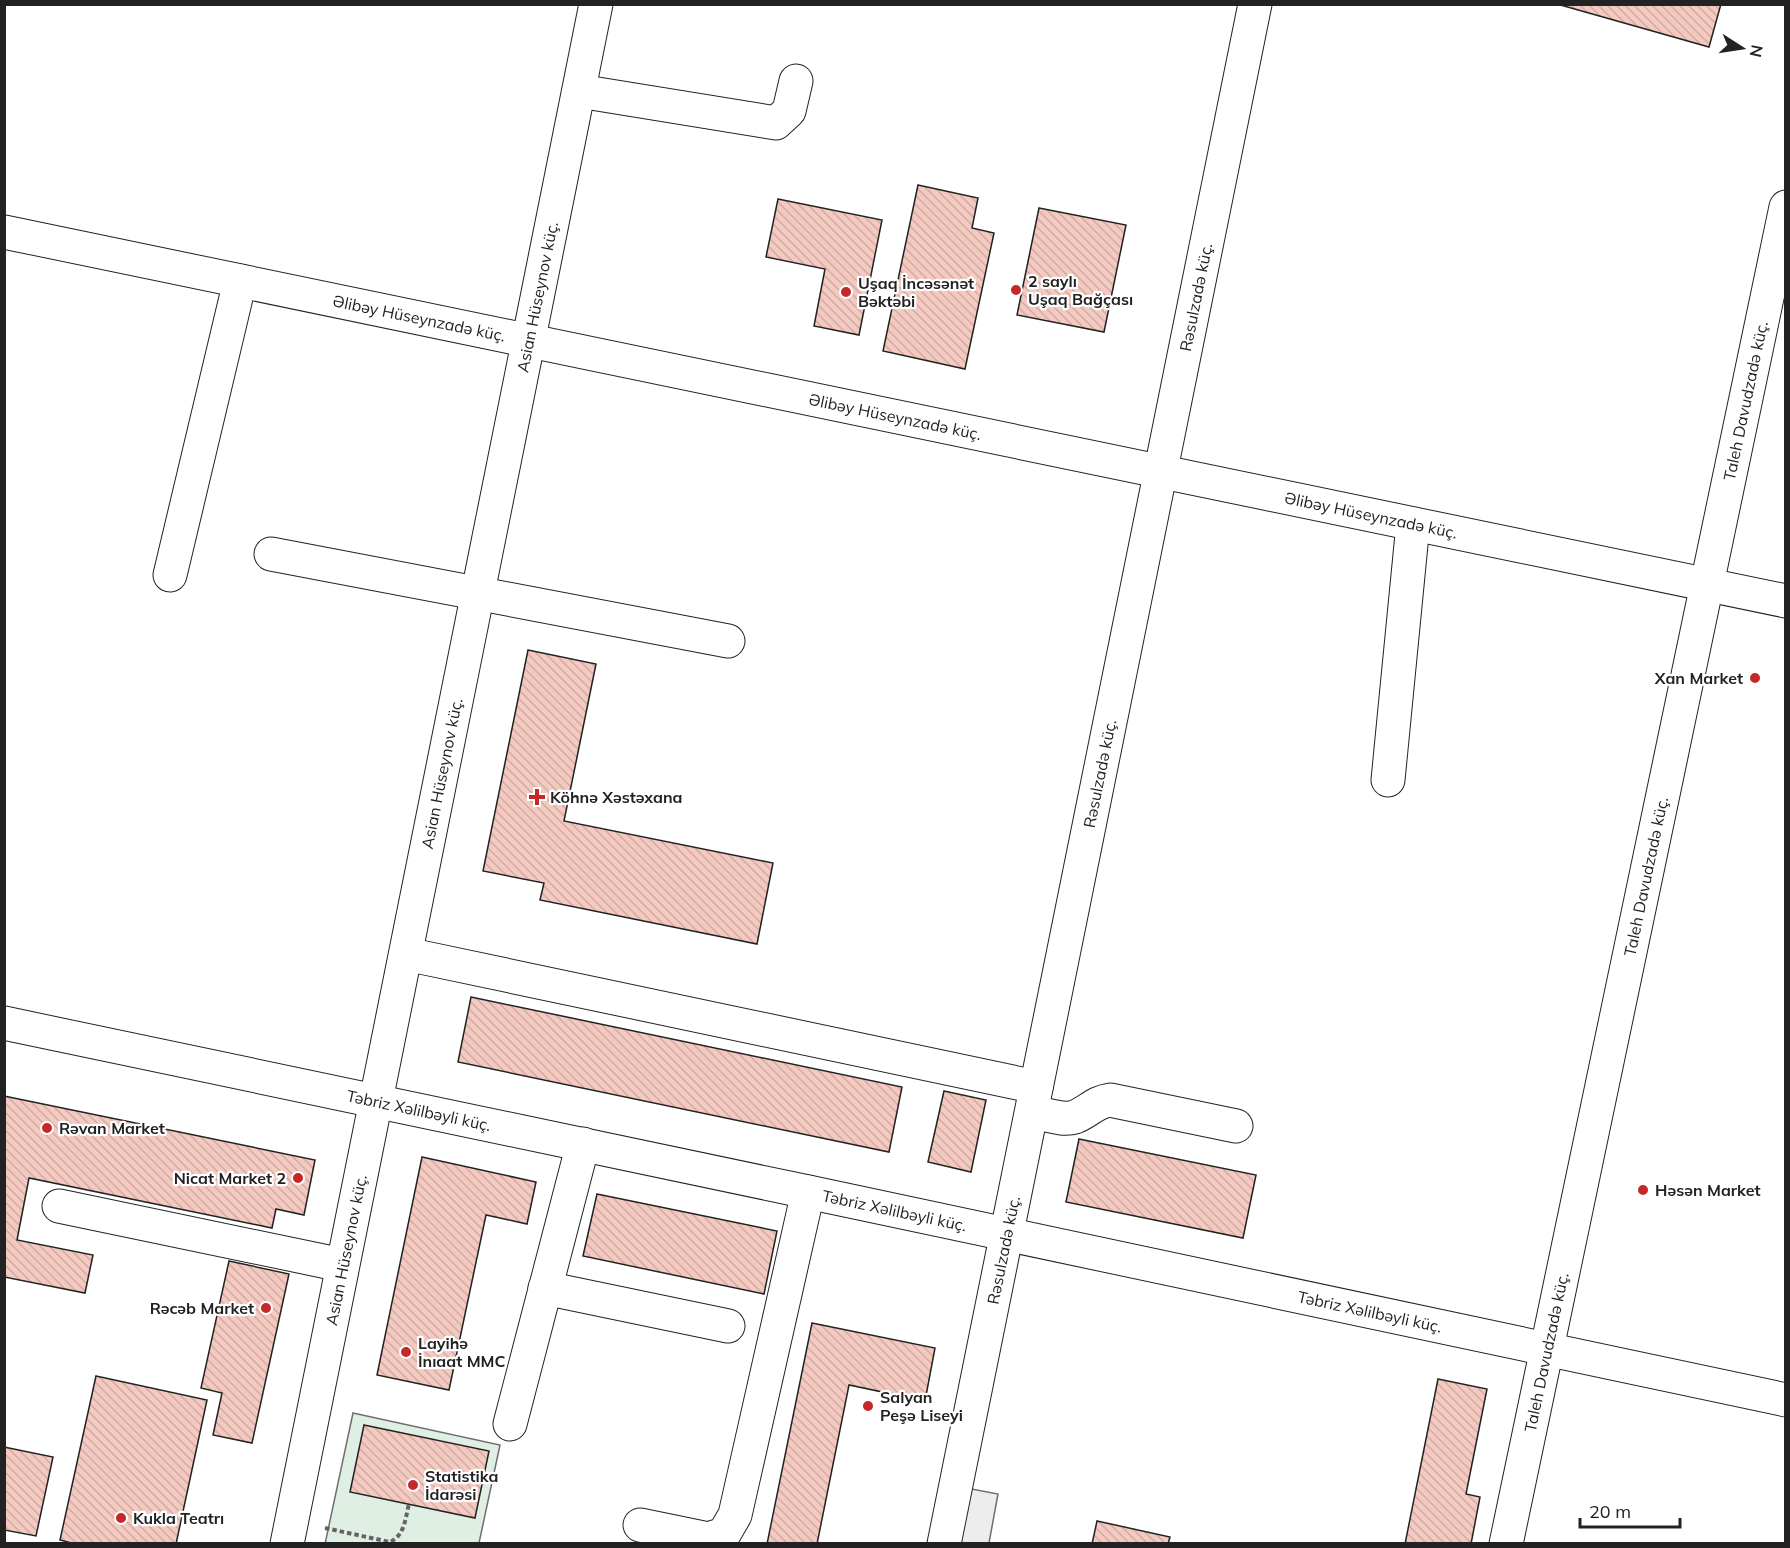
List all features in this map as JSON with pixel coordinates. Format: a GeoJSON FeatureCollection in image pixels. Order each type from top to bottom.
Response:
{"type":"FeatureCollection","features":[{"type":"Feature","properties":{"kind":"street","name":"Asian Hüseynov küç."},"geometry":{"type":"LineString","coordinates":[[289,1532],[596,4]]}},
{"type":"Feature","properties":{"kind":"street","name":"Rəsulzadə küç."},"geometry":{"type":"LineString","coordinates":[[944,1544],[1255,4]]}},
{"type":"Feature","properties":{"kind":"street"},"geometry":{"type":"LineString","coordinates":[[579,91],[776,123],[789,111],[796,81]]}},
{"type":"Feature","properties":{"kind":"street","name":"Taleh Davudzadə küç."},"geometry":{"type":"LineString","coordinates":[[1506,1544],[1785,207]]}},
{"type":"Feature","properties":{"kind":"street","name":"Əlibəy Hüseynzadə küç."},"geometry":{"type":"LineString","coordinates":[[4,232],[1785,601]]}},
{"type":"Feature","properties":{"kind":"street"},"geometry":{"type":"LineString","coordinates":[[170,575],[240,281]]}},
{"type":"Feature","properties":{"kind":"street"},"geometry":{"type":"LineString","coordinates":[[1388,780],[1413,524]]}},
{"type":"Feature","properties":{"kind":"street"},"geometry":{"type":"LineString","coordinates":[[271,554],[728,641]]}},
{"type":"Feature","properties":{"kind":"street"},"geometry":{"type":"LineString","coordinates":[[406,954],[1034,1100],[1066,1119],[1077,1116],[1098,1102],[1110,1100],[1236,1126]]}},
{"type":"Feature","properties":{"kind":"street","name":"Təbriz Xəlilbəyli küç."},"geometry":{"type":"LineString","coordinates":[[4,1023],[1785,1400]]}},
{"type":"Feature","properties":{"kind":"street"},"geometry":{"type":"LineString","coordinates":[[510,1424],[583,1144]]}},
{"type":"Feature","properties":{"kind":"street"},"geometry":{"type":"LineString","coordinates":[[640,1525],[708,1539],[724,1534],[735,1515],[808,1192]]}},
{"type":"Feature","properties":{"kind":"street"},"geometry":{"type":"LineString","coordinates":[[59,1206],[342,1265]]}},
{"type":"Feature","properties":{"kind":"street"},"geometry":{"type":"LineString","coordinates":[[545,1288],[728,1326]]}},
{"type":"Feature","properties":{"kind":"path"},"geometry":{"type":"LineString","coordinates":[[289,1532],[390,1542],[398,1538],[402,1532],[409,1504]]}},
{"type":"Feature","properties":{"kind":"green space"},"geometry":{"type":"Polygon","coordinates":[[[353,1413],[500,1445],[479,1543],[325,1544],[353,1413]]]}},
{"type":"Feature","properties":{"kind":"shaded area"},"geometry":{"type":"Polygon","coordinates":[[[956,1486],[998,1494],[989,1543],[944,1544],[956,1486]]]}},
{"type":"Feature","properties":{"kind":"building"},"geometry":{"type":"Polygon","coordinates":[[[1557,4],[1721,4],[1709,47],[1557,4]]]}},
{"type":"Feature","properties":{"kind":"building"},"geometry":{"type":"Polygon","coordinates":[[[918,185],[978,198],[972,228],[994,233],[965,369],[883,351],[918,185]]]}},
{"type":"Feature","properties":{"kind":"building"},"geometry":{"type":"Polygon","coordinates":[[[778,199],[882,220],[859,335],[814,326],[825,269],[766,257],[778,199]]]}},
{"type":"Feature","properties":{"kind":"building"},"geometry":{"type":"Polygon","coordinates":[[[1039,208],[1126,225],[1104,332],[1017,315],[1039,208]]]}},
{"type":"Feature","properties":{"kind":"building"},"geometry":{"type":"Polygon","coordinates":[[[528,650],[596,664],[564,821],[773,863],[757,944],[540,900],[544,883],[483,871],[528,650]]]}},
{"type":"Feature","properties":{"kind":"building"},"geometry":{"type":"Polygon","coordinates":[[[471,997],[902,1087],[889,1152],[458,1062],[471,997]]]}},
{"type":"Feature","properties":{"kind":"building"},"geometry":{"type":"Polygon","coordinates":[[[944,1091],[986,1100],[971,1172],[928,1162],[944,1091]]]}},
{"type":"Feature","properties":{"kind":"building"},"geometry":{"type":"Polygon","coordinates":[[[4,1096],[315,1160],[304,1215],[276,1209],[272,1228],[29,1178],[17,1240],[93,1255],[85,1293],[4,1277],[4,1096]]]}},
{"type":"Feature","properties":{"kind":"building"},"geometry":{"type":"Polygon","coordinates":[[[1079,1139],[1256,1175],[1243,1238],[1066,1202],[1079,1139]]]}},
{"type":"Feature","properties":{"kind":"building"},"geometry":{"type":"Polygon","coordinates":[[[422,1157],[536,1182],[527,1224],[486,1215],[449,1390],[377,1375],[422,1157]]]}},
{"type":"Feature","properties":{"kind":"building"},"geometry":{"type":"Polygon","coordinates":[[[597,1194],[777,1231],[764,1294],[583,1256],[597,1194]]]}},
{"type":"Feature","properties":{"kind":"building"},"geometry":{"type":"Polygon","coordinates":[[[229,1261],[289,1274],[252,1443],[213,1435],[222,1393],[201,1388],[229,1261]]]}},
{"type":"Feature","properties":{"kind":"building"},"geometry":{"type":"Polygon","coordinates":[[[812,1323],[935,1348],[925,1401],[849,1385],[817,1544],[767,1544],[812,1323]]]}},
{"type":"Feature","properties":{"kind":"building"},"geometry":{"type":"Polygon","coordinates":[[[96,1376],[207,1400],[176,1544],[75,1544],[60,1540],[96,1376]]]}},
{"type":"Feature","properties":{"kind":"building"},"geometry":{"type":"Polygon","coordinates":[[[1438,1379],[1487,1389],[1466,1494],[1480,1497],[1471,1544],[1405,1544],[1438,1379]]]}},
{"type":"Feature","properties":{"kind":"building"},"geometry":{"type":"Polygon","coordinates":[[[364,1425],[489,1451],[475,1518],[350,1492],[364,1425]]]}},
{"type":"Feature","properties":{"kind":"building"},"geometry":{"type":"Polygon","coordinates":[[[4,1447],[53,1457],[36,1536],[4,1530],[4,1447]]]}},
{"type":"Feature","properties":{"kind":"building"},"geometry":{"type":"Polygon","coordinates":[[[1097,1521],[1170,1537],[1168,1544],[1092,1544],[1097,1521]]]}},
{"type":"Feature","properties":{"kind":"place","name":"2 saylı Uşaq Bağçası"},"geometry":{"type":"Point","coordinates":[1016,290]}},
{"type":"Feature","properties":{"kind":"place","name":"Uşaq İncəsənət Bəktəbi"},"geometry":{"type":"Point","coordinates":[846,292]}},
{"type":"Feature","properties":{"kind":"place","name":"Xan Market"},"geometry":{"type":"Point","coordinates":[1755,678]}},
{"type":"Feature","properties":{"kind":"place","name":"Köhnə Xəstəxana"},"geometry":{"type":"Point","coordinates":[537,797]}},
{"type":"Feature","properties":{"kind":"place","name":"Rəvan Market"},"geometry":{"type":"Point","coordinates":[47,1128]}},
{"type":"Feature","properties":{"kind":"place","name":"Nicat Market 2"},"geometry":{"type":"Point","coordinates":[298,1178]}},
{"type":"Feature","properties":{"kind":"place","name":"Həsən Market"},"geometry":{"type":"Point","coordinates":[1643,1190]}},
{"type":"Feature","properties":{"kind":"place","name":"Rəcəb Market"},"geometry":{"type":"Point","coordinates":[266,1308]}},
{"type":"Feature","properties":{"kind":"place","name":"Layihə İnıaat MMC"},"geometry":{"type":"Point","coordinates":[406,1352]}},
{"type":"Feature","properties":{"kind":"place","name":"Salyan Peşə Liseyi"},"geometry":{"type":"Point","coordinates":[868,1406]}},
{"type":"Feature","properties":{"kind":"place","name":"Statistika İdarəsi"},"geometry":{"type":"Point","coordinates":[413,1485]}},
{"type":"Feature","properties":{"kind":"place","name":"Kukla Teatrı"},"geometry":{"type":"Point","coordinates":[121,1518]}}]}
